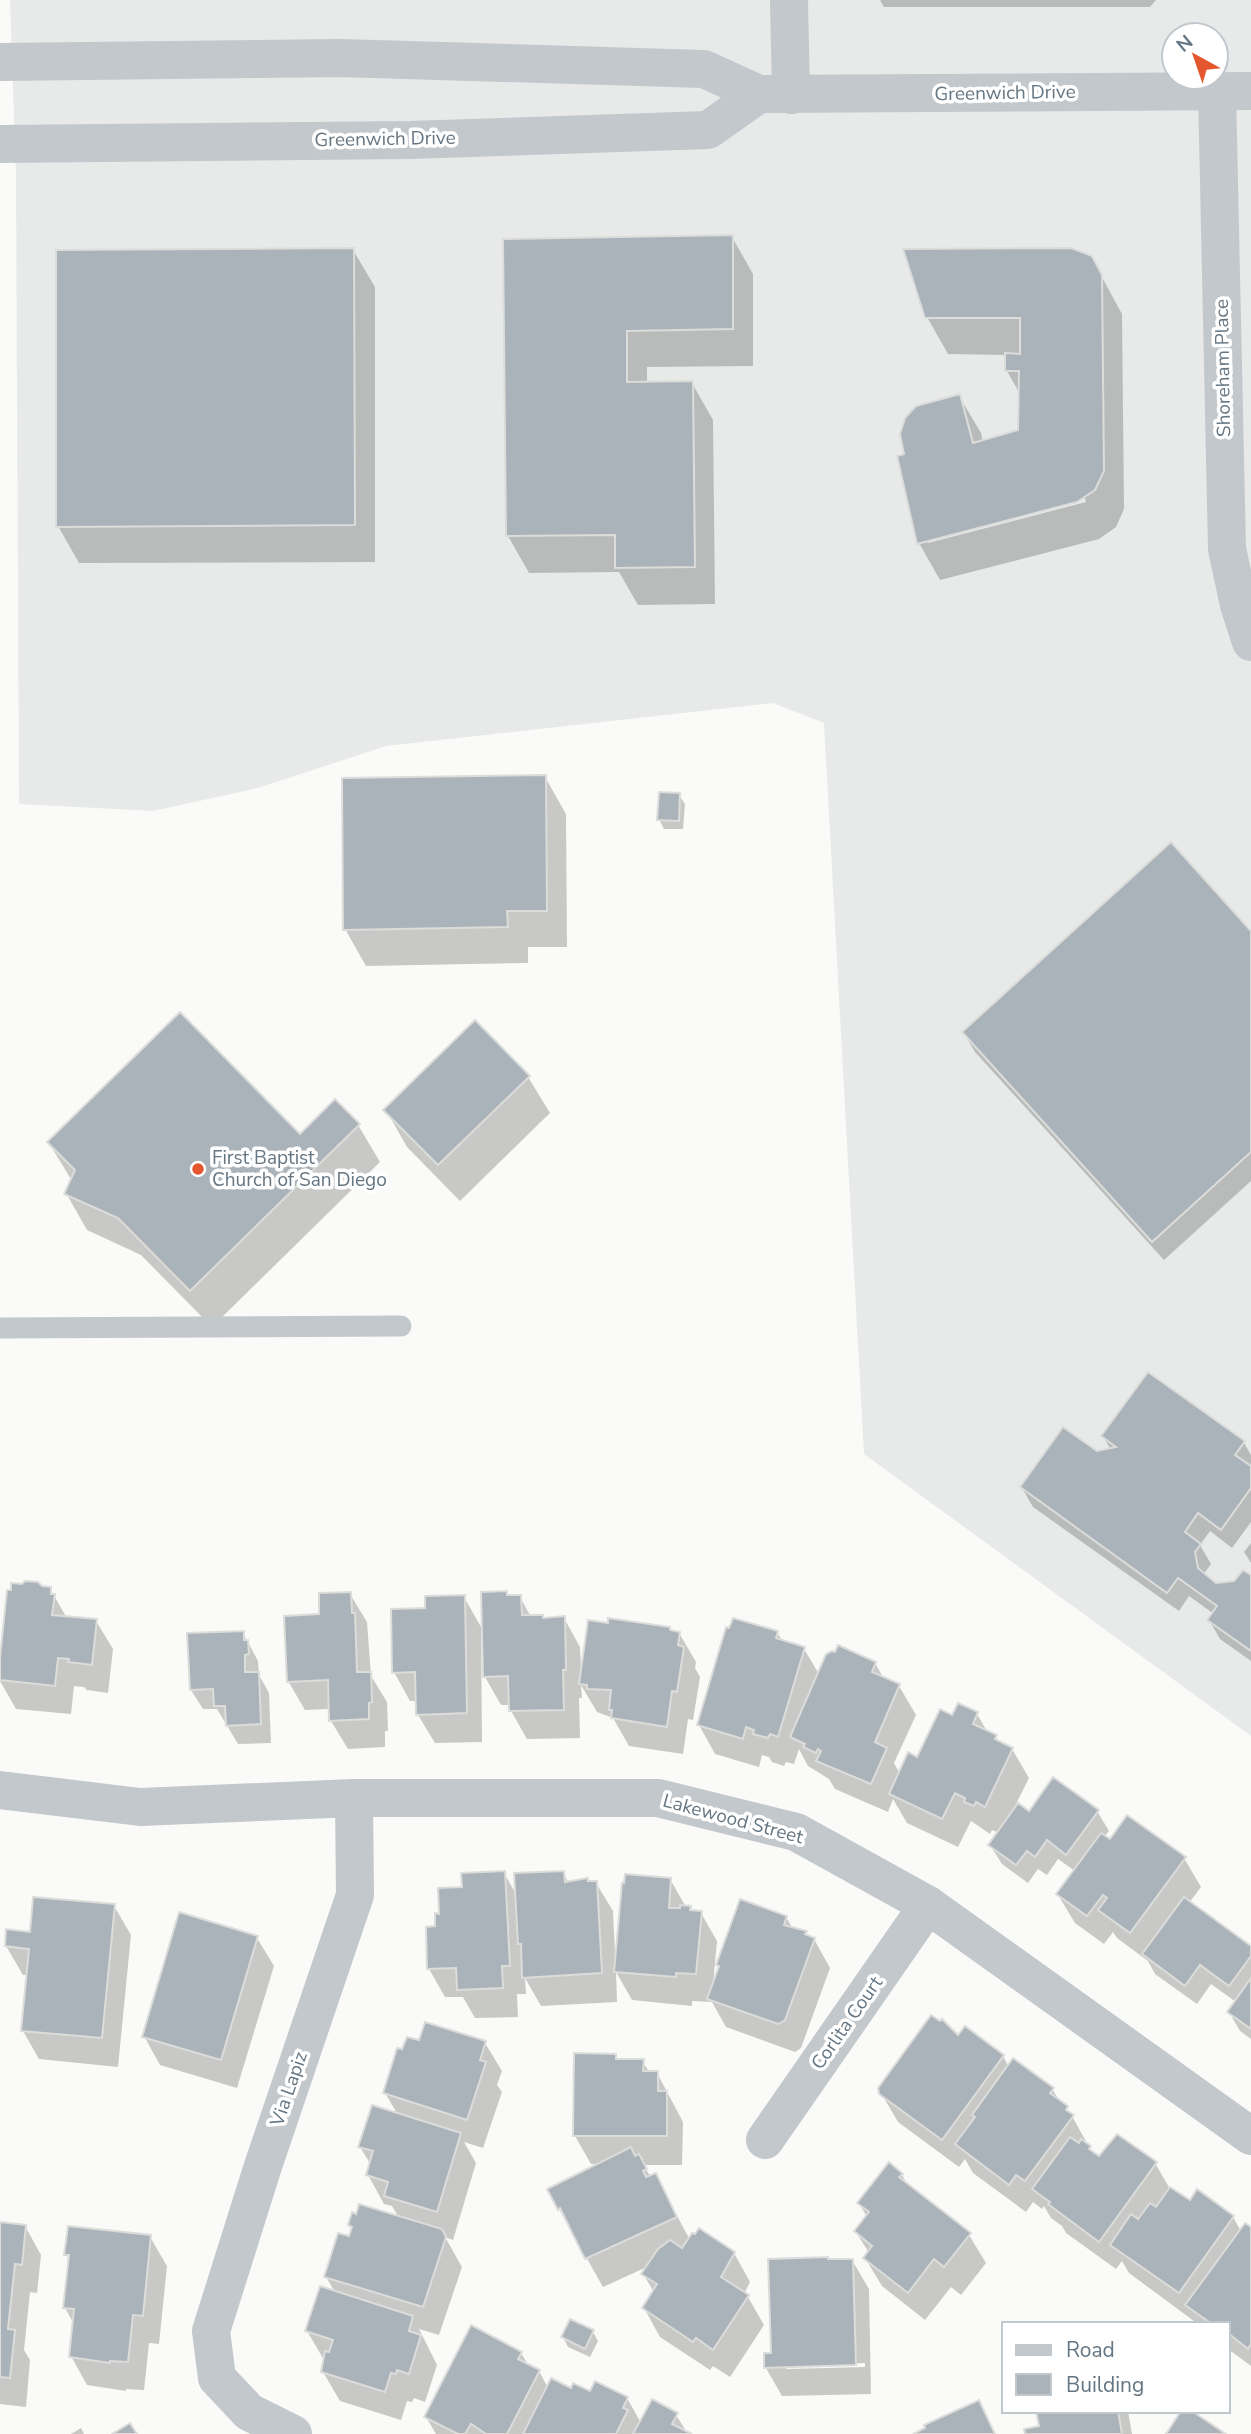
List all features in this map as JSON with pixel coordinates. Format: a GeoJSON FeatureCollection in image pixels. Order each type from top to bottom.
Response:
{"type":"FeatureCollection","features":[{"type":"Feature","properties":{"kind":"street"},"geometry":{"type":"LineString","coordinates":[[775,94],[789,0]]}},
{"type":"Feature","properties":{"kind":"street","name":"Greenwich Drive"},"geometry":{"type":"LineString","coordinates":[[0,62],[341,58],[704,69],[775,94],[1234,91]]}},
{"type":"Feature","properties":{"kind":"street","name":"Shoreham Place"},"geometry":{"type":"LineString","coordinates":[[1234,91],[1227,549],[1239,605],[1251,642]]}},
{"type":"Feature","properties":{"kind":"street","name":"Greenwich Drive"},"geometry":{"type":"LineString","coordinates":[[0,144],[410,140],[708,130],[775,94]]}},
{"type":"Feature","properties":{"kind":"street","name":"Lakewood Street"},"geometry":{"type":"LineString","coordinates":[[0,1790],[140,1807],[354,1798],[658,1798],[796,1832],[928,1905],[1251,2136]]}},
{"type":"Feature","properties":{"kind":"street","name":"Via Lapiz"},"geometry":{"type":"LineString","coordinates":[[293,2434],[249,2412],[217,2378],[211,2331],[263,2165],[355,1895],[354,1798]]}},
{"type":"Feature","properties":{"kind":"street","name":"Corlita Court"},"geometry":{"type":"LineString","coordinates":[[765,2140],[928,1905]]}},
{"type":"Feature","properties":{"kind":"lane"},"geometry":{"type":"LineString","coordinates":[[0,1328],[401,1326]]}},
{"type":"Feature","properties":{"kind":"shaded area"},"geometry":{"type":"Polygon","coordinates":[[[10,0],[1251,0],[1251,1736],[864,1454],[824,723],[773,703],[386,746],[258,788],[153,811],[19,804],[16,176],[10,0]]]}},
{"type":"Feature","properties":{"kind":"building"},"geometry":{"type":"Polygon","coordinates":[[[733,235],[733,329],[627,331],[627,382],[693,381],[695,567],[615,568],[615,535],[506,536],[503,239],[733,235]]]}},
{"type":"Feature","properties":{"kind":"building"},"geometry":{"type":"Polygon","coordinates":[[[354,248],[355,525],[56,527],[56,250],[354,248]]]}},
{"type":"Feature","properties":{"kind":"building"},"geometry":{"type":"Polygon","coordinates":[[[1071,248],[1092,256],[1102,275],[1104,471],[1095,490],[1077,502],[917,544],[897,456],[904,454],[900,434],[905,418],[916,406],[960,394],[973,443],[1018,430],[1019,371],[1005,371],[1005,353],[1020,354],[1020,318],[925,318],[903,249],[1071,248]]]}},
{"type":"Feature","properties":{"kind":"building"},"geometry":{"type":"Polygon","coordinates":[[[546,775],[547,911],[507,911],[508,927],[343,930],[342,778],[546,775]]]}},
{"type":"Feature","properties":{"kind":"building"},"geometry":{"type":"Polygon","coordinates":[[[659,792],[680,793],[679,821],[657,820],[659,792]]]}},
{"type":"Feature","properties":{"kind":"building"},"geometry":{"type":"Polygon","coordinates":[[[1171,842],[1251,931],[1251,1152],[1152,1242],[962,1032],[1171,842]]]}},
{"type":"Feature","properties":{"kind":"building"},"geometry":{"type":"Polygon","coordinates":[[[180,1012],[300,1134],[335,1099],[360,1124],[190,1291],[118,1218],[64,1194],[75,1170],[47,1142],[180,1012]]]}},
{"type":"Feature","properties":{"kind":"building"},"geometry":{"type":"Polygon","coordinates":[[[475,1020],[530,1076],[438,1165],[383,1110],[475,1020]]]}},
{"type":"Feature","properties":{"kind":"building"},"geometry":{"type":"Polygon","coordinates":[[[1148,1372],[1245,1441],[1235,1455],[1251,1466],[1251,1488],[1221,1530],[1198,1513],[1185,1532],[1201,1544],[1195,1552],[1198,1568],[1216,1583],[1234,1581],[1243,1570],[1251,1575],[1251,1651],[1207,1620],[1217,1606],[1178,1578],[1167,1593],[1020,1487],[1063,1427],[1097,1451],[1116,1447],[1101,1436],[1148,1372]]]}},
{"type":"Feature","properties":{"kind":"building"},"geometry":{"type":"Polygon","coordinates":[[[25,1581],[51,1587],[51,1594],[55,1594],[52,1615],[97,1619],[92,1665],[58,1658],[55,1686],[0,1680],[7,1590],[11,1590],[11,1583],[22,1584],[25,1581]]]}},
{"type":"Feature","properties":{"kind":"building"},"geometry":{"type":"Polygon","coordinates":[[[507,1591],[507,1595],[521,1595],[522,1615],[543,1615],[543,1618],[565,1616],[564,1710],[509,1711],[508,1676],[483,1677],[481,1592],[507,1591]]]}},
{"type":"Feature","properties":{"kind":"building"},"geometry":{"type":"Polygon","coordinates":[[[351,1592],[352,1613],[355,1613],[357,1672],[371,1672],[372,1702],[369,1703],[369,1719],[329,1721],[328,1680],[287,1682],[284,1616],[319,1614],[319,1593],[351,1592]]]}},
{"type":"Feature","properties":{"kind":"building"},"geometry":{"type":"Polygon","coordinates":[[[465,1595],[467,1713],[416,1715],[415,1672],[392,1673],[391,1609],[425,1608],[425,1596],[465,1595]]]}},
{"type":"Feature","properties":{"kind":"building"},"geometry":{"type":"Polygon","coordinates":[[[608,1618],[670,1627],[670,1630],[680,1632],[678,1645],[684,1647],[677,1692],[672,1691],[667,1727],[611,1718],[611,1690],[587,1689],[587,1685],[579,1684],[588,1620],[608,1623],[608,1618]]]}},
{"type":"Feature","properties":{"kind":"building"},"geometry":{"type":"Polygon","coordinates":[[[733,1618],[778,1631],[776,1638],[805,1647],[778,1737],[770,1734],[768,1738],[753,1734],[754,1730],[746,1727],[743,1739],[697,1725],[726,1627],[729,1628],[733,1618]]]}},
{"type":"Feature","properties":{"kind":"building"},"geometry":{"type":"Polygon","coordinates":[[[244,1631],[249,1654],[245,1655],[245,1672],[259,1672],[261,1724],[226,1726],[225,1706],[214,1706],[213,1689],[190,1690],[187,1633],[244,1631]]]}},
{"type":"Feature","properties":{"kind":"building"},"geometry":{"type":"Polygon","coordinates":[[[838,1645],[876,1662],[872,1672],[900,1684],[875,1742],[887,1748],[871,1784],[816,1761],[821,1751],[818,1749],[816,1753],[790,1737],[826,1654],[835,1652],[838,1645]]]}},
{"type":"Feature","properties":{"kind":"building"},"geometry":{"type":"Polygon","coordinates":[[[958,1703],[978,1712],[973,1724],[997,1735],[995,1739],[1013,1748],[985,1807],[976,1802],[974,1806],[964,1802],[965,1798],[955,1793],[942,1819],[889,1794],[908,1752],[917,1757],[940,1709],[952,1715],[958,1703]]]}},
{"type":"Feature","properties":{"kind":"building"},"geometry":{"type":"Polygon","coordinates":[[[1053,1777],[1099,1810],[1066,1855],[1047,1840],[1035,1857],[1027,1851],[1016,1865],[988,1845],[1018,1803],[1029,1811],[1053,1777]]]}},
{"type":"Feature","properties":{"kind":"building"},"geometry":{"type":"Polygon","coordinates":[[[1127,1815],[1186,1857],[1130,1933],[1098,1910],[1107,1898],[1103,1895],[1087,1916],[1056,1894],[1101,1833],[1110,1839],[1127,1815]]]}},
{"type":"Feature","properties":{"kind":"building"},"geometry":{"type":"Polygon","coordinates":[[[505,1871],[510,1966],[502,1966],[503,1988],[457,1990],[456,1968],[427,1969],[426,1927],[435,1926],[435,1913],[439,1914],[438,1888],[462,1887],[461,1873],[505,1871]]]}},
{"type":"Feature","properties":{"kind":"building"},"geometry":{"type":"Polygon","coordinates":[[[564,1871],[565,1882],[588,1878],[588,1881],[597,1881],[602,1973],[522,1978],[514,1873],[564,1871]]]}},
{"type":"Feature","properties":{"kind":"building"},"geometry":{"type":"Polygon","coordinates":[[[625,1874],[671,1878],[669,1908],[691,1906],[690,1910],[702,1911],[696,1974],[676,1973],[676,1977],[614,1972],[625,1874]]]}},
{"type":"Feature","properties":{"kind":"building"},"geometry":{"type":"Polygon","coordinates":[[[33,1897],[115,1904],[102,2038],[21,2031],[29,1949],[5,1946],[6,1929],[30,1932],[33,1897]]]}},
{"type":"Feature","properties":{"kind":"building"},"geometry":{"type":"Polygon","coordinates":[[[1184,1897],[1251,1946],[1251,1956],[1229,1986],[1200,1965],[1185,1986],[1142,1954],[1184,1897]]]}},
{"type":"Feature","properties":{"kind":"building"},"geometry":{"type":"Polygon","coordinates":[[[740,1899],[787,1916],[784,1925],[807,1931],[805,1934],[815,1938],[785,2020],[778,2024],[707,1999],[719,1966],[716,1965],[740,1899]]]}},
{"type":"Feature","properties":{"kind":"building"},"geometry":{"type":"Polygon","coordinates":[[[179,1912],[258,1936],[221,2060],[142,2037],[179,1912]]]}},
{"type":"Feature","properties":{"kind":"building"},"geometry":{"type":"Polygon","coordinates":[[[1251,1978],[1251,2029],[1227,2012],[1251,1978]]]}},
{"type":"Feature","properties":{"kind":"building"},"geometry":{"type":"Polygon","coordinates":[[[931,2015],[940,2021],[942,2019],[958,2035],[965,2026],[1004,2055],[942,2140],[879,2094],[878,2088],[931,2015]]]}},
{"type":"Feature","properties":{"kind":"building"},"geometry":{"type":"Polygon","coordinates":[[[425,2022],[486,2041],[480,2060],[486,2062],[467,2120],[383,2093],[397,2048],[402,2049],[407,2037],[419,2040],[425,2022]]]}},
{"type":"Feature","properties":{"kind":"building"},"geometry":{"type":"Polygon","coordinates":[[[574,2053],[616,2054],[616,2059],[644,2059],[643,2071],[658,2071],[658,2091],[667,2091],[667,2136],[573,2136],[574,2053]]]}},
{"type":"Feature","properties":{"kind":"building"},"geometry":{"type":"Polygon","coordinates":[[[1013,2058],[1054,2088],[1050,2093],[1068,2106],[1066,2110],[1074,2115],[1025,2181],[1016,2175],[1009,2185],[955,2144],[975,2117],[972,2115],[1013,2058]]]}},
{"type":"Feature","properties":{"kind":"building"},"geometry":{"type":"Polygon","coordinates":[[[372,2105],[461,2133],[437,2212],[384,2196],[388,2182],[366,2175],[373,2151],[358,2147],[372,2105]]]}},
{"type":"Feature","properties":{"kind":"building"},"geometry":{"type":"Polygon","coordinates":[[[1117,2134],[1157,2162],[1099,2242],[1032,2189],[1070,2137],[1079,2143],[1081,2139],[1099,2156],[1117,2134]]]}},
{"type":"Feature","properties":{"kind":"building"},"geometry":{"type":"Polygon","coordinates":[[[631,2147],[635,2156],[639,2154],[647,2169],[643,2171],[646,2177],[656,2173],[677,2217],[585,2259],[560,2208],[558,2210],[547,2189],[631,2147]]]}},
{"type":"Feature","properties":{"kind":"building"},"geometry":{"type":"Polygon","coordinates":[[[889,2162],[903,2174],[899,2177],[971,2233],[944,2267],[934,2259],[908,2293],[863,2258],[872,2246],[854,2231],[869,2212],[857,2203],[889,2162]]]}},
{"type":"Feature","properties":{"kind":"building"},"geometry":{"type":"Polygon","coordinates":[[[1170,2187],[1190,2200],[1197,2189],[1234,2216],[1179,2293],[1110,2245],[1131,2214],[1138,2219],[1150,2203],[1156,2207],[1170,2187]]]}},
{"type":"Feature","properties":{"kind":"building"},"geometry":{"type":"Polygon","coordinates":[[[359,2204],[442,2229],[446,2237],[423,2307],[324,2277],[338,2233],[349,2236],[352,2227],[348,2225],[352,2212],[356,2214],[359,2204]]]}},
{"type":"Feature","properties":{"kind":"building"},"geometry":{"type":"Polygon","coordinates":[[[0,2222],[26,2225],[22,2265],[15,2264],[8,2329],[15,2330],[10,2378],[0,2377],[0,2222]]]}},
{"type":"Feature","properties":{"kind":"building"},"geometry":{"type":"Polygon","coordinates":[[[1245,2223],[1251,2227],[1251,2344],[1248,2349],[1230,2335],[1230,2322],[1209,2322],[1185,2305],[1245,2223]]]}},
{"type":"Feature","properties":{"kind":"building"},"geometry":{"type":"Polygon","coordinates":[[[68,2226],[151,2235],[143,2316],[133,2315],[128,2362],[110,2363],[69,2357],[74,2309],[63,2308],[69,2255],[64,2255],[68,2226]]]}},
{"type":"Feature","properties":{"kind":"building"},"geometry":{"type":"Polygon","coordinates":[[[699,2228],[735,2252],[721,2277],[749,2295],[713,2350],[696,2338],[693,2342],[642,2308],[657,2284],[641,2274],[658,2249],[670,2240],[682,2248],[699,2228]]]}},
{"type":"Feature","properties":{"kind":"building"},"geometry":{"type":"Polygon","coordinates":[[[768,2259],[853,2259],[856,2365],[764,2368],[764,2353],[771,2353],[768,2259]]]}},
{"type":"Feature","properties":{"kind":"building"},"geometry":{"type":"Polygon","coordinates":[[[320,2286],[413,2316],[409,2331],[421,2335],[409,2374],[397,2370],[396,2374],[391,2373],[385,2392],[321,2372],[325,2351],[329,2352],[333,2340],[305,2331],[320,2286]]]}},
{"type":"Feature","properties":{"kind":"building"},"geometry":{"type":"Polygon","coordinates":[[[570,2319],[594,2330],[585,2349],[561,2337],[570,2319]]]}},
{"type":"Feature","properties":{"kind":"building"},"geometry":{"type":"Polygon","coordinates":[[[471,2325],[522,2352],[518,2359],[540,2370],[507,2434],[486,2434],[471,2424],[465,2434],[458,2434],[424,2417],[471,2325]]]}},
{"type":"Feature","properties":{"kind":"building"},"geometry":{"type":"Polygon","coordinates":[[[551,2378],[571,2388],[573,2383],[590,2391],[595,2381],[628,2397],[623,2408],[628,2410],[616,2434],[523,2434],[551,2378]]]}},
{"type":"Feature","properties":{"kind":"building"},"geometry":{"type":"Polygon","coordinates":[[[652,2399],[678,2413],[672,2424],[692,2434],[633,2434],[652,2399]]]}},
{"type":"Feature","properties":{"kind":"building"},"geometry":{"type":"Polygon","coordinates":[[[979,2400],[995,2434],[913,2434],[925,2428],[924,2425],[979,2400]]]}},
{"type":"Feature","properties":{"kind":"building"},"geometry":{"type":"Polygon","coordinates":[[[1036,2413],[1118,2413],[1122,2434],[1025,2434],[1024,2429],[1039,2426],[1036,2413]]]}},
{"type":"Feature","properties":{"kind":"building"},"geometry":{"type":"Polygon","coordinates":[[[1180,2413],[1195,2413],[1226,2434],[1166,2434],[1180,2413]]]}},
{"type":"Feature","properties":{"kind":"building"},"geometry":{"type":"Polygon","coordinates":[[[130,2423],[137,2434],[112,2434],[130,2423]]]}},
{"type":"Feature","properties":{"kind":"place","name":"First Baptist Church of San Diego"},"geometry":{"type":"Point","coordinates":[198,1169]}}]}
